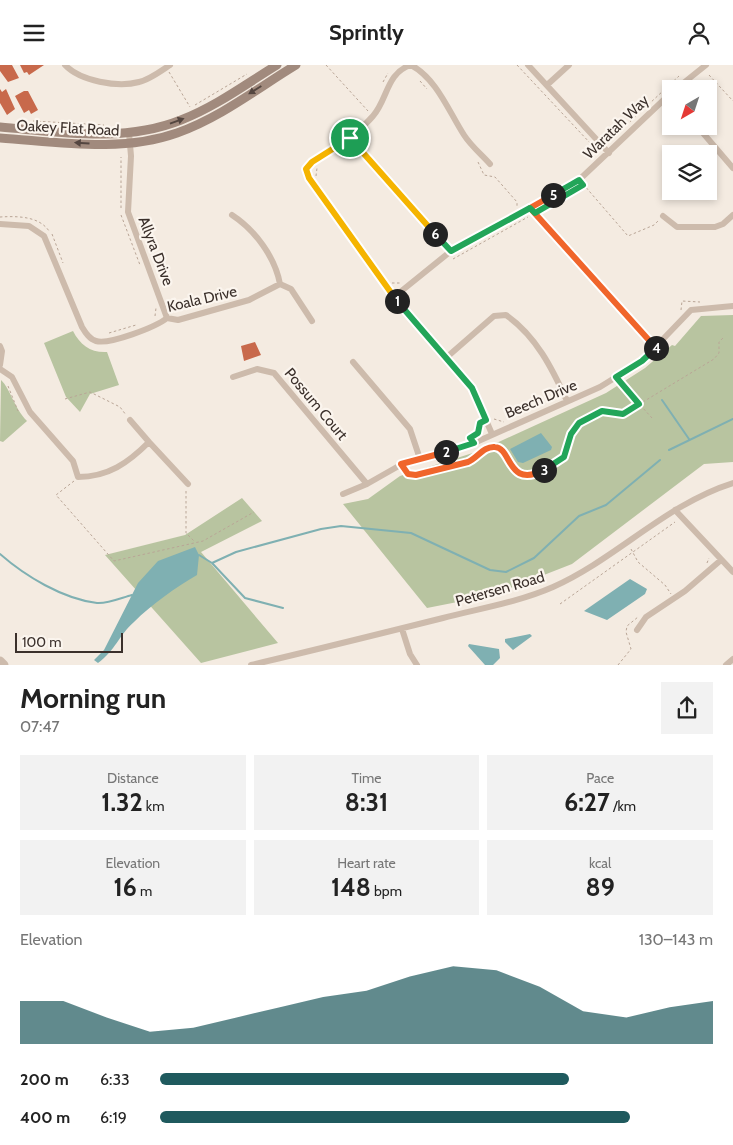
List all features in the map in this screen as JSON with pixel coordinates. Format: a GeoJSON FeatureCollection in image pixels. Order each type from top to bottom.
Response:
{"type":"FeatureCollection","features":[{"type":"Feature","properties":{"kind":"main road","name":"Oakey Flat Road"},"geometry":{"type":"LineString","coordinates":[[0,127],[96,134],[129,133],[157,128],[190,116],[276,65]]}},
{"type":"Feature","properties":{"kind":"main road","name":"Oakey Flat Road"},"geometry":{"type":"LineString","coordinates":[[0,138],[105,145],[130,144],[168,136],[200,123],[296,65]]}},
{"type":"Feature","properties":{"kind":"street"},"geometry":{"type":"LineString","coordinates":[[65,65],[76,74],[90,80],[131,83],[144,81],[168,66]]}},
{"type":"Feature","properties":{"kind":"street"},"geometry":{"type":"LineString","coordinates":[[490,165],[465,137],[445,100],[418,69],[411,65],[404,67],[388,83],[384,103],[372,117],[350,138],[312,162],[306,169],[309,178],[394,297],[472,388],[492,434]]}},
{"type":"Feature","properties":{"kind":"street"},"geometry":{"type":"LineString","coordinates":[[528,65],[609,153]]}},
{"type":"Feature","properties":{"kind":"street"},"geometry":{"type":"LineString","coordinates":[[547,85],[569,65]]}},
{"type":"Feature","properties":{"kind":"street"},"geometry":{"type":"LineString","coordinates":[[687,80],[706,65]]}},
{"type":"Feature","properties":{"kind":"street","name":"Waratah Way"},"geometry":{"type":"LineString","coordinates":[[394,297],[451,251],[581,182],[616,145],[662,102]]}},
{"type":"Feature","properties":{"kind":"street","name":"Allyra Drive"},"geometry":{"type":"LineString","coordinates":[[129,133],[128,212],[167,318]]}},
{"type":"Feature","properties":{"kind":"street"},"geometry":{"type":"LineString","coordinates":[[705,135],[733,168]]}},
{"type":"Feature","properties":{"kind":"street"},"geometry":{"type":"LineString","coordinates":[[350,138],[451,251]]}},
{"type":"Feature","properties":{"kind":"street"},"geometry":{"type":"LineString","coordinates":[[530,208],[656,348]]}},
{"type":"Feature","properties":{"kind":"street"},"geometry":{"type":"LineString","coordinates":[[232,215],[248,226],[275,264],[280,285],[291,289],[312,321]]}},
{"type":"Feature","properties":{"kind":"street"},"geometry":{"type":"LineString","coordinates":[[663,216],[677,227],[715,227],[723,224],[733,215]]}},
{"type":"Feature","properties":{"kind":"street","name":"Koala Drive"},"geometry":{"type":"LineString","coordinates":[[0,224],[29,226],[44,236],[82,327],[93,339],[100,341],[156,326],[167,318],[178,320],[243,302],[280,285]]}},
{"type":"Feature","properties":{"kind":"street","name":"Beech Drive"},"geometry":{"type":"LineString","coordinates":[[343,494],[366,485],[401,464],[474,443],[600,387],[642,361],[691,310],[733,306]]}},
{"type":"Feature","properties":{"kind":"street"},"geometry":{"type":"LineString","coordinates":[[447,357],[494,316],[506,315],[514,321],[548,359],[567,401]]}},
{"type":"Feature","properties":{"kind":"street"},"geometry":{"type":"LineString","coordinates":[[0,346],[2,351],[0,365]]}},
{"type":"Feature","properties":{"kind":"street"},"geometry":{"type":"LineString","coordinates":[[353,362],[410,429],[420,459]]}},
{"type":"Feature","properties":{"kind":"street"},"geometry":{"type":"LineString","coordinates":[[0,369],[12,377],[30,412],[73,461],[78,477],[93,477],[124,465],[149,442]]}},
{"type":"Feature","properties":{"kind":"street","name":"Possum Court"},"geometry":{"type":"LineString","coordinates":[[233,377],[257,369],[274,373],[366,485]]}},
{"type":"Feature","properties":{"kind":"street"},"geometry":{"type":"LineString","coordinates":[[130,420],[188,484]]}},
{"type":"Feature","properties":{"kind":"street","name":"Petersen Road"},"geometry":{"type":"LineString","coordinates":[[250,665],[402,629],[552,588],[591,567],[674,510],[715,489],[733,483]]}},
{"type":"Feature","properties":{"kind":"street"},"geometry":{"type":"LineString","coordinates":[[674,510],[733,572]]}},
{"type":"Feature","properties":{"kind":"street"},"geometry":{"type":"LineString","coordinates":[[637,630],[646,617],[673,599],[721,560]]}},
{"type":"Feature","properties":{"kind":"street"},"geometry":{"type":"LineString","coordinates":[[402,629],[410,654],[417,665]]}},
{"type":"Feature","properties":{"kind":"street"},"geometry":{"type":"LineString","coordinates":[[726,665],[733,659]]}},
{"type":"Feature","properties":{"kind":"street"},"geometry":{"type":"LineString","coordinates":[[0,661],[4,665]]}},
{"type":"Feature","properties":{"kind":"path"},"geometry":{"type":"LineString","coordinates":[[517,65],[591,145],[594,153],[585,164]]}},
{"type":"Feature","properties":{"kind":"path"},"geometry":{"type":"LineString","coordinates":[[168,66],[190,107],[248,73]]}},
{"type":"Feature","properties":{"kind":"path"},"geometry":{"type":"LineString","coordinates":[[709,75],[733,101]]}},
{"type":"Feature","properties":{"kind":"path"},"geometry":{"type":"LineString","coordinates":[[616,145],[614,135],[679,76]]}},
{"type":"Feature","properties":{"kind":"path"},"geometry":{"type":"LineString","coordinates":[[26,121],[105,125]]}},
{"type":"Feature","properties":{"kind":"path"},"geometry":{"type":"LineString","coordinates":[[121,157],[122,217],[142,272]]}},
{"type":"Feature","properties":{"kind":"path"},"geometry":{"type":"LineString","coordinates":[[448,262],[535,213],[581,182],[628,236],[654,225],[663,216]]}},
{"type":"Feature","properties":{"kind":"path"},"geometry":{"type":"LineString","coordinates":[[0,217],[28,218],[38,221],[47,228],[66,270]]}},
{"type":"Feature","properties":{"kind":"path"},"geometry":{"type":"LineString","coordinates":[[154,302],[157,313],[154,318]]}},
{"type":"Feature","properties":{"kind":"path"},"geometry":{"type":"LineString","coordinates":[[105,334],[140,324]]}},
{"type":"Feature","properties":{"kind":"path"},"geometry":{"type":"LineString","coordinates":[[401,464],[408,474],[416,475],[468,462],[482,451],[494,447],[499,448],[518,473],[537,474],[564,457],[575,427],[602,411],[623,414],[714,359],[719,353],[718,342],[724,337]]}},
{"type":"Feature","properties":{"kind":"path"},"geometry":{"type":"LineString","coordinates":[[616,377],[652,418]]}},
{"type":"Feature","properties":{"kind":"path"},"geometry":{"type":"LineString","coordinates":[[6,381],[18,411]]}},
{"type":"Feature","properties":{"kind":"path"},"geometry":{"type":"LineString","coordinates":[[66,399],[90,392],[120,407],[130,420]]}},
{"type":"Feature","properties":{"kind":"path"},"geometry":{"type":"LineString","coordinates":[[482,451],[470,438],[478,433],[480,423],[486,420]]}},
{"type":"Feature","properties":{"kind":"path"},"geometry":{"type":"LineString","coordinates":[[78,477],[56,495],[114,561],[194,541],[203,541],[254,512]]}},
{"type":"Feature","properties":{"kind":"path"},"geometry":{"type":"LineString","coordinates":[[188,484],[185,495],[186,533],[194,541]]}},
{"type":"Feature","properties":{"kind":"path"},"geometry":{"type":"LineString","coordinates":[[560,603],[675,523]]}},
{"type":"Feature","properties":{"kind":"path"},"geometry":{"type":"LineString","coordinates":[[627,543],[638,562],[665,585],[673,599]]}},
{"type":"Feature","properties":{"kind":"green space"},"geometry":{"type":"Polygon","coordinates":[[[733,315],[733,462],[704,464],[572,564],[493,595],[427,608],[343,504],[368,499],[400,476],[479,451],[606,393],[645,368],[672,345],[675,346],[701,316],[733,315]]]}},
{"type":"Feature","properties":{"kind":"green space"},"geometry":{"type":"Polygon","coordinates":[[[73,331],[87,347],[96,351],[107,352],[119,385],[90,394],[80,412],[66,397],[44,343],[73,331]]]}},
{"type":"Feature","properties":{"kind":"green space"},"geometry":{"type":"Polygon","coordinates":[[[1,380],[27,421],[3,442],[0,441],[1,380]]]}},
{"type":"Feature","properties":{"kind":"green space"},"geometry":{"type":"Polygon","coordinates":[[[242,498],[262,521],[201,552],[278,643],[201,663],[105,555],[185,535],[242,498]]]}},
{"type":"Feature","properties":{"kind":"water"},"geometry":{"type":"Polygon","coordinates":[[[541,433],[552,447],[551,450],[523,463],[518,462],[510,449],[541,433]]]}},
{"type":"Feature","properties":{"kind":"water"},"geometry":{"type":"Polygon","coordinates":[[[195,547],[199,555],[197,575],[180,585],[141,615],[98,663],[94,660],[104,650],[138,583],[158,561],[195,547]]]}},
{"type":"Feature","properties":{"kind":"water"},"geometry":{"type":"Polygon","coordinates":[[[630,579],[647,589],[645,594],[607,620],[584,611],[630,579]]]}},
{"type":"Feature","properties":{"kind":"water"},"geometry":{"type":"Polygon","coordinates":[[[530,634],[532,636],[513,650],[505,642],[505,639],[530,634]]]}},
{"type":"Feature","properties":{"kind":"water"},"geometry":{"type":"Polygon","coordinates":[[[469,644],[499,649],[500,658],[493,665],[485,665],[468,646],[469,644]]]}},
{"type":"Feature","properties":{"kind":"building"},"geometry":{"type":"Polygon","coordinates":[[[0,65],[12,65],[19,78],[8,82],[0,71],[0,65]]]}},
{"type":"Feature","properties":{"kind":"building"},"geometry":{"type":"Polygon","coordinates":[[[20,65],[44,65],[29,75],[27,72],[24,73],[20,65]]]}},
{"type":"Feature","properties":{"kind":"building"},"geometry":{"type":"Polygon","coordinates":[[[0,89],[2,92],[6,89],[15,109],[7,115],[0,103],[0,89]]]}},
{"type":"Feature","properties":{"kind":"building"},"geometry":{"type":"Polygon","coordinates":[[[28,91],[38,110],[31,114],[29,110],[24,113],[15,96],[28,91]]]}},
{"type":"Feature","properties":{"kind":"building"},"geometry":{"type":"Polygon","coordinates":[[[255,342],[261,355],[244,361],[241,346],[255,342]]]}},
{"type":"Feature","properties":{"kind":"waterway"},"geometry":{"type":"LineString","coordinates":[[662,400],[689,439]]}},
{"type":"Feature","properties":{"kind":"waterway"},"geometry":{"type":"LineString","coordinates":[[669,450],[733,419]]}},
{"type":"Feature","properties":{"kind":"waterway"},"geometry":{"type":"LineString","coordinates":[[199,555],[212,563],[236,552],[321,529],[341,526],[411,533],[490,570],[506,572],[534,558],[579,516],[606,505],[660,460]]}},
{"type":"Feature","properties":{"kind":"waterway"},"geometry":{"type":"LineString","coordinates":[[0,554],[33,578],[71,597],[101,603],[132,595]]}},
{"type":"Feature","properties":{"kind":"waterway"},"geometry":{"type":"LineString","coordinates":[[212,563],[245,598],[283,608]]}},
{"type":"Feature","properties":{"kind":"route"},"geometry":{"type":"LineString","coordinates":[[350,138],[312,162],[306,169],[309,178],[394,297],[472,388],[486,420],[480,423],[478,433],[470,438],[474,443],[459,449],[401,464],[408,474],[416,475],[468,462],[482,451],[494,447],[499,448],[512,468],[518,473],[524,475],[537,474],[564,457],[571,434],[579,423],[602,411],[623,414],[639,404],[616,377],[642,361],[656,348],[530,208],[579,180],[583,185],[545,208],[535,213],[530,208],[451,251],[350,138]]}}]}
